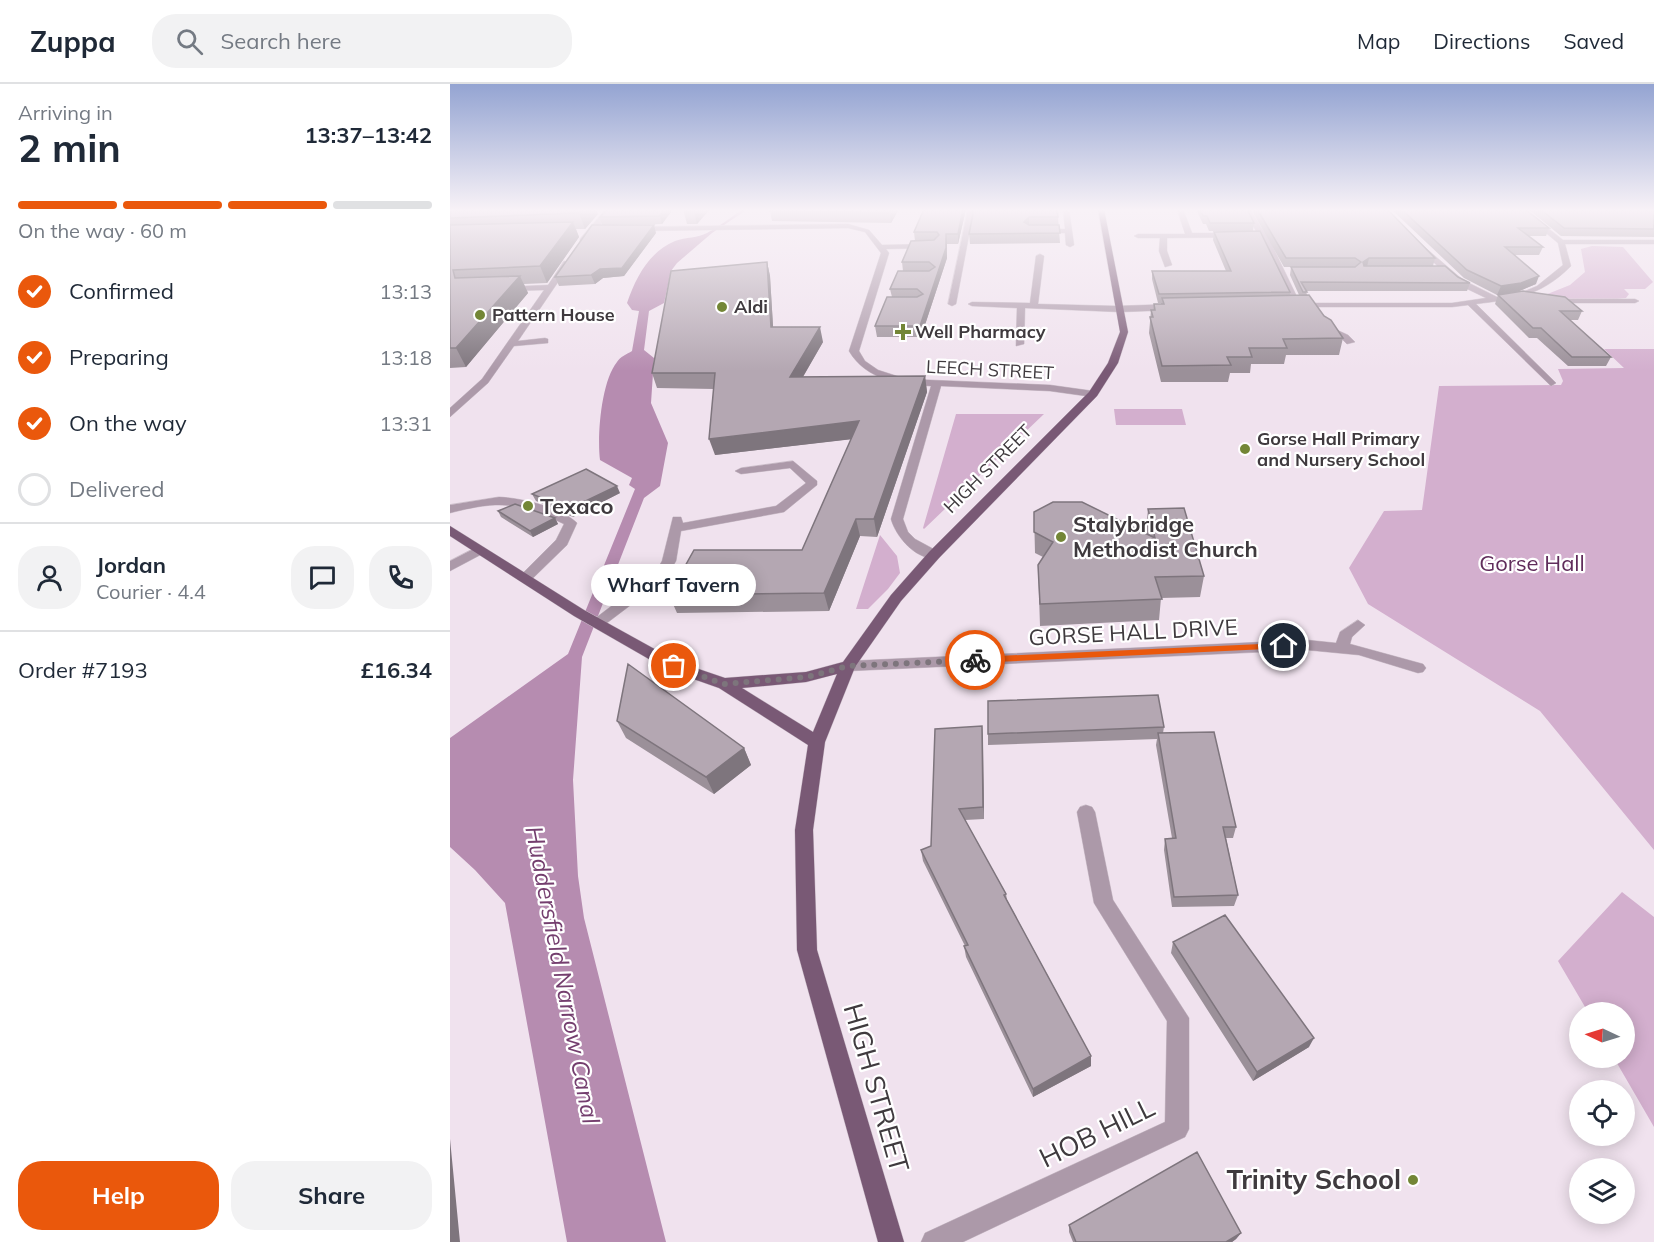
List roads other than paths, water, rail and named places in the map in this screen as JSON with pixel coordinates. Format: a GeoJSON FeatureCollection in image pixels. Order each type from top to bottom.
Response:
{"type":"FeatureCollection","features":[{"type":"Feature","properties":{"kind":"main road","name":"HIGH STREET"},"geometry":{"type":"LineString","coordinates":[[891,1242],[807,950],[804,830],[817,742],[848,666],[896,598],[934,555],[1093,394],[1113,363],[1124,332],[1111,263]]}},
{"type":"Feature","properties":{"kind":"main road"},"geometry":{"type":"LineString","coordinates":[[450,530],[579,613],[674,666],[724,684],[817,742]]}},
{"type":"Feature","properties":{"kind":"main road"},"geometry":{"type":"LineString","coordinates":[[724,684],[807,677],[848,666]]}},
{"type":"Feature","properties":{"kind":"street"},"geometry":{"type":"LineString","coordinates":[[450,414],[485,381],[566,263]]}},
{"type":"Feature","properties":{"kind":"street","name":"LEECH STREET"},"geometry":{"type":"LineString","coordinates":[[885,263],[884,277],[854,351],[861,363],[875,372],[905,382],[1050,388],[1093,394]]}},
{"type":"Feature","properties":{"kind":"street"},"geometry":{"type":"LineString","coordinates":[[952,304],[960,263]]}},
{"type":"Feature","properties":{"kind":"street"},"geometry":{"type":"LineString","coordinates":[[1034,305],[1039,263]]}},
{"type":"Feature","properties":{"kind":"street"},"geometry":{"type":"LineString","coordinates":[[1277,263],[1297,305]]}},
{"type":"Feature","properties":{"kind":"street"},"geometry":{"type":"LineString","coordinates":[[1438,263],[1460,282],[1495,299]]}},
{"type":"Feature","properties":{"kind":"street"},"geometry":{"type":"LineString","coordinates":[[1285,305],[1470,303],[1520,296],[1540,288],[1567,266],[1566,263]]}},
{"type":"Feature","properties":{"kind":"street"},"geometry":{"type":"LineString","coordinates":[[1434,270],[1445,270]]}},
{"type":"Feature","properties":{"kind":"street"},"geometry":{"type":"LineString","coordinates":[[1281,271],[1293,271]]}},
{"type":"Feature","properties":{"kind":"street"},"geometry":{"type":"LineString","coordinates":[[502,290],[549,287]]}},
{"type":"Feature","properties":{"kind":"street"},"geometry":{"type":"LineString","coordinates":[[1520,296],[1552,302],[1635,301]]}},
{"type":"Feature","properties":{"kind":"street"},"geometry":{"type":"LineString","coordinates":[[1470,303],[1551,383]]}},
{"type":"Feature","properties":{"kind":"street"},"geometry":{"type":"LineString","coordinates":[[972,304],[1120,308],[1179,307]]}},
{"type":"Feature","properties":{"kind":"street"},"geometry":{"type":"LineString","coordinates":[[1310,305],[1325,329],[1345,337],[1350,342]]}},
{"type":"Feature","properties":{"kind":"street"},"geometry":{"type":"LineString","coordinates":[[1019,344],[1022,306]]}},
{"type":"Feature","properties":{"kind":"street"},"geometry":{"type":"LineString","coordinates":[[510,344],[545,341]]}},
{"type":"Feature","properties":{"kind":"street"},"geometry":{"type":"LineString","coordinates":[[875,372],[889,365]]}},
{"type":"Feature","properties":{"kind":"street"},"geometry":{"type":"LineString","coordinates":[[934,555],[909,544],[900,531],[897,519],[937,384]]}},
{"type":"Feature","properties":{"kind":"street"},"geometry":{"type":"LineString","coordinates":[[598,623],[660,576],[669,561],[676,524],[780,510],[813,483],[793,464],[741,471]]}},
{"type":"Feature","properties":{"kind":"street"},"geometry":{"type":"LineString","coordinates":[[450,509],[485,499],[522,501],[570,523],[562,542],[524,579]]}},
{"type":"Feature","properties":{"kind":"street"},"geometry":{"type":"LineString","coordinates":[[450,567],[479,550]]}},
{"type":"Feature","properties":{"kind":"street"},"geometry":{"type":"LineString","coordinates":[[1342,649],[1345,635],[1359,625]]}},
{"type":"Feature","properties":{"kind":"street","name":"GORSE HALL DRIVE"},"geometry":{"type":"LineString","coordinates":[[848,666],[1307,645],[1360,650],[1418,668]]}},
{"type":"Feature","properties":{"kind":"street","name":"HOB HILL"},"geometry":{"type":"LineString","coordinates":[[934,1242],[1177,1129],[1178,1018],[1104,903],[1086,812]]}},
{"type":"Feature","properties":{"kind":"water","name":"Huddersfield Narrow Canal"},"geometry":{"type":"Polygon","coordinates":[[[648,263],[677,263],[671,271],[664,303],[649,311],[644,350],[654,358],[651,403],[668,443],[660,486],[644,498],[582,657],[573,780],[578,876],[584,918],[666,1242],[567,1242],[505,903],[450,847],[450,738],[568,654],[635,489],[629,485],[632,478],[600,460],[600,424],[607,382],[618,360],[632,351],[639,311],[632,310],[627,303],[648,263]]]}},
{"type":"Feature","properties":{"kind":"place","name":"Aldi"},"geometry":{"type":"Point","coordinates":[722,307]}},
{"type":"Feature","properties":{"kind":"place","name":"Pattern House"},"geometry":{"type":"Point","coordinates":[480,315]}},
{"type":"Feature","properties":{"kind":"place","name":"Well Pharmacy"},"geometry":{"type":"Point","coordinates":[903,332]}},
{"type":"Feature","properties":{"kind":"place","name":"Gorse Hall Primary and Nursery School"},"geometry":{"type":"Point","coordinates":[1245,449]}},
{"type":"Feature","properties":{"kind":"place","name":"Texaco"},"geometry":{"type":"Point","coordinates":[528,506]}},
{"type":"Feature","properties":{"kind":"place","name":"Stalybridge Methodist Church"},"geometry":{"type":"Point","coordinates":[1061,537]}},
{"type":"Feature","properties":{"kind":"place","name":"Wharf Tavern"},"geometry":{"type":"Point","coordinates":[674,666]}},
{"type":"Feature","properties":{"kind":"place","name":"Trinity School"},"geometry":{"type":"Point","coordinates":[1413,1180]}},
{"type":"Feature","properties":{"kind":"park label","name":"Gorse Hall"},"geometry":{"type":"Point","coordinates":[1532,563]}}]}
